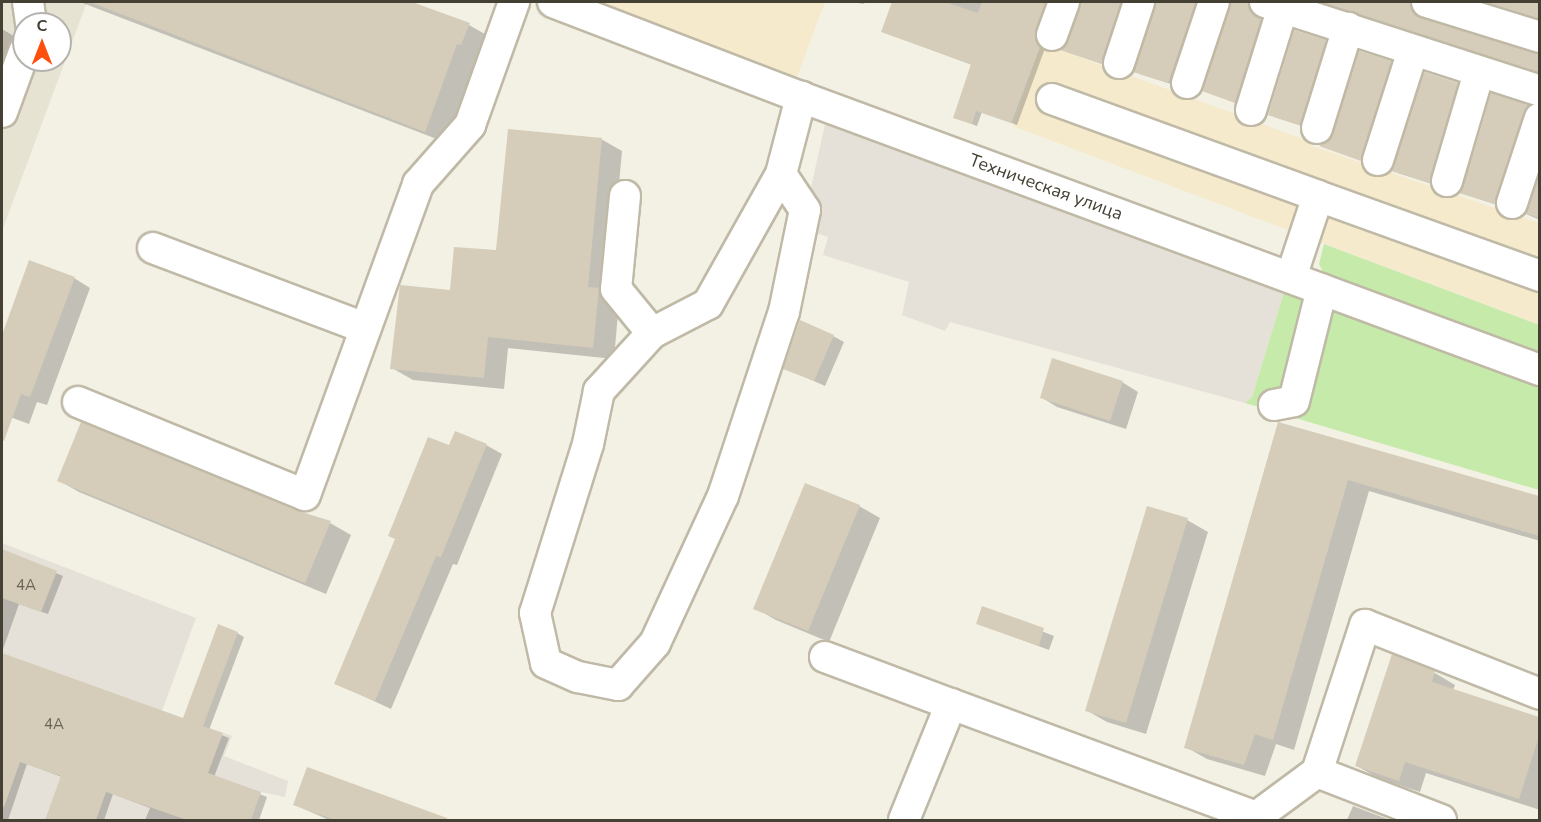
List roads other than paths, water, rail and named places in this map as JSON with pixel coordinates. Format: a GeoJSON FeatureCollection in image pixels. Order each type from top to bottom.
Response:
{"type":"FeatureCollection","features":[{"type":"Feature","properties":{"kind":"street"},"geometry":{"type":"LineString","coordinates":[[78,402],[305,495],[418,184],[470,125],[514,2]]}},
{"type":"Feature","properties":{"kind":"street","name":"Техническая улица"},"geometry":{"type":"LineString","coordinates":[[553,2],[801,97],[1539,370]]}},
{"type":"Feature","properties":{"kind":"street"},"geometry":{"type":"LineString","coordinates":[[1052,35],[1064,2]]}},
{"type":"Feature","properties":{"kind":"street"},"geometry":{"type":"LineString","coordinates":[[1119,63],[1139,2]]}},
{"type":"Feature","properties":{"kind":"street"},"geometry":{"type":"LineString","coordinates":[[1187,83],[1214,2]]}},
{"type":"Feature","properties":{"kind":"street"},"geometry":{"type":"LineString","coordinates":[[1427,2],[1539,37]]}},
{"type":"Feature","properties":{"kind":"street"},"geometry":{"type":"LineString","coordinates":[[1251,110],[1274,4],[1539,92]]}},
{"type":"Feature","properties":{"kind":"street"},"geometry":{"type":"LineString","coordinates":[[1317,128],[1348,28]]}},
{"type":"Feature","properties":{"kind":"street"},"geometry":{"type":"LineString","coordinates":[[1378,160],[1413,50]]}},
{"type":"Feature","properties":{"kind":"street"},"geometry":{"type":"LineString","coordinates":[[2,112],[17,72]]}},
{"type":"Feature","properties":{"kind":"street"},"geometry":{"type":"LineString","coordinates":[[1447,181],[1479,72]]}},
{"type":"Feature","properties":{"kind":"street"},"geometry":{"type":"LineString","coordinates":[[781,174],[805,210],[784,312],[723,496],[655,643],[618,685],[578,677],[546,663],[535,613],[588,444],[599,391],[652,333],[708,304],[781,174],[801,97]]}},
{"type":"Feature","properties":{"kind":"street"},"geometry":{"type":"LineString","coordinates":[[1052,99],[1539,276]]}},
{"type":"Feature","properties":{"kind":"street"},"geometry":{"type":"LineString","coordinates":[[1512,203],[1539,118]]}},
{"type":"Feature","properties":{"kind":"street"},"geometry":{"type":"LineString","coordinates":[[625,196],[616,289],[652,333]]}},
{"type":"Feature","properties":{"kind":"street"},"geometry":{"type":"LineString","coordinates":[[1291,277],[1318,196]]}},
{"type":"Feature","properties":{"kind":"street"},"geometry":{"type":"LineString","coordinates":[[153,248],[365,328]]}},
{"type":"Feature","properties":{"kind":"street"},"geometry":{"type":"LineString","coordinates":[[1274,405],[1294,401],[1322,289]]}},
{"type":"Feature","properties":{"kind":"street"},"geometry":{"type":"LineString","coordinates":[[825,657],[1256,817],[1317,772],[1365,625],[1539,694]]}},
{"type":"Feature","properties":{"kind":"street"},"geometry":{"type":"LineString","coordinates":[[904,820],[951,704]]}},
{"type":"Feature","properties":{"kind":"street"},"geometry":{"type":"LineString","coordinates":[[1317,772],[1441,820]]}}]}
